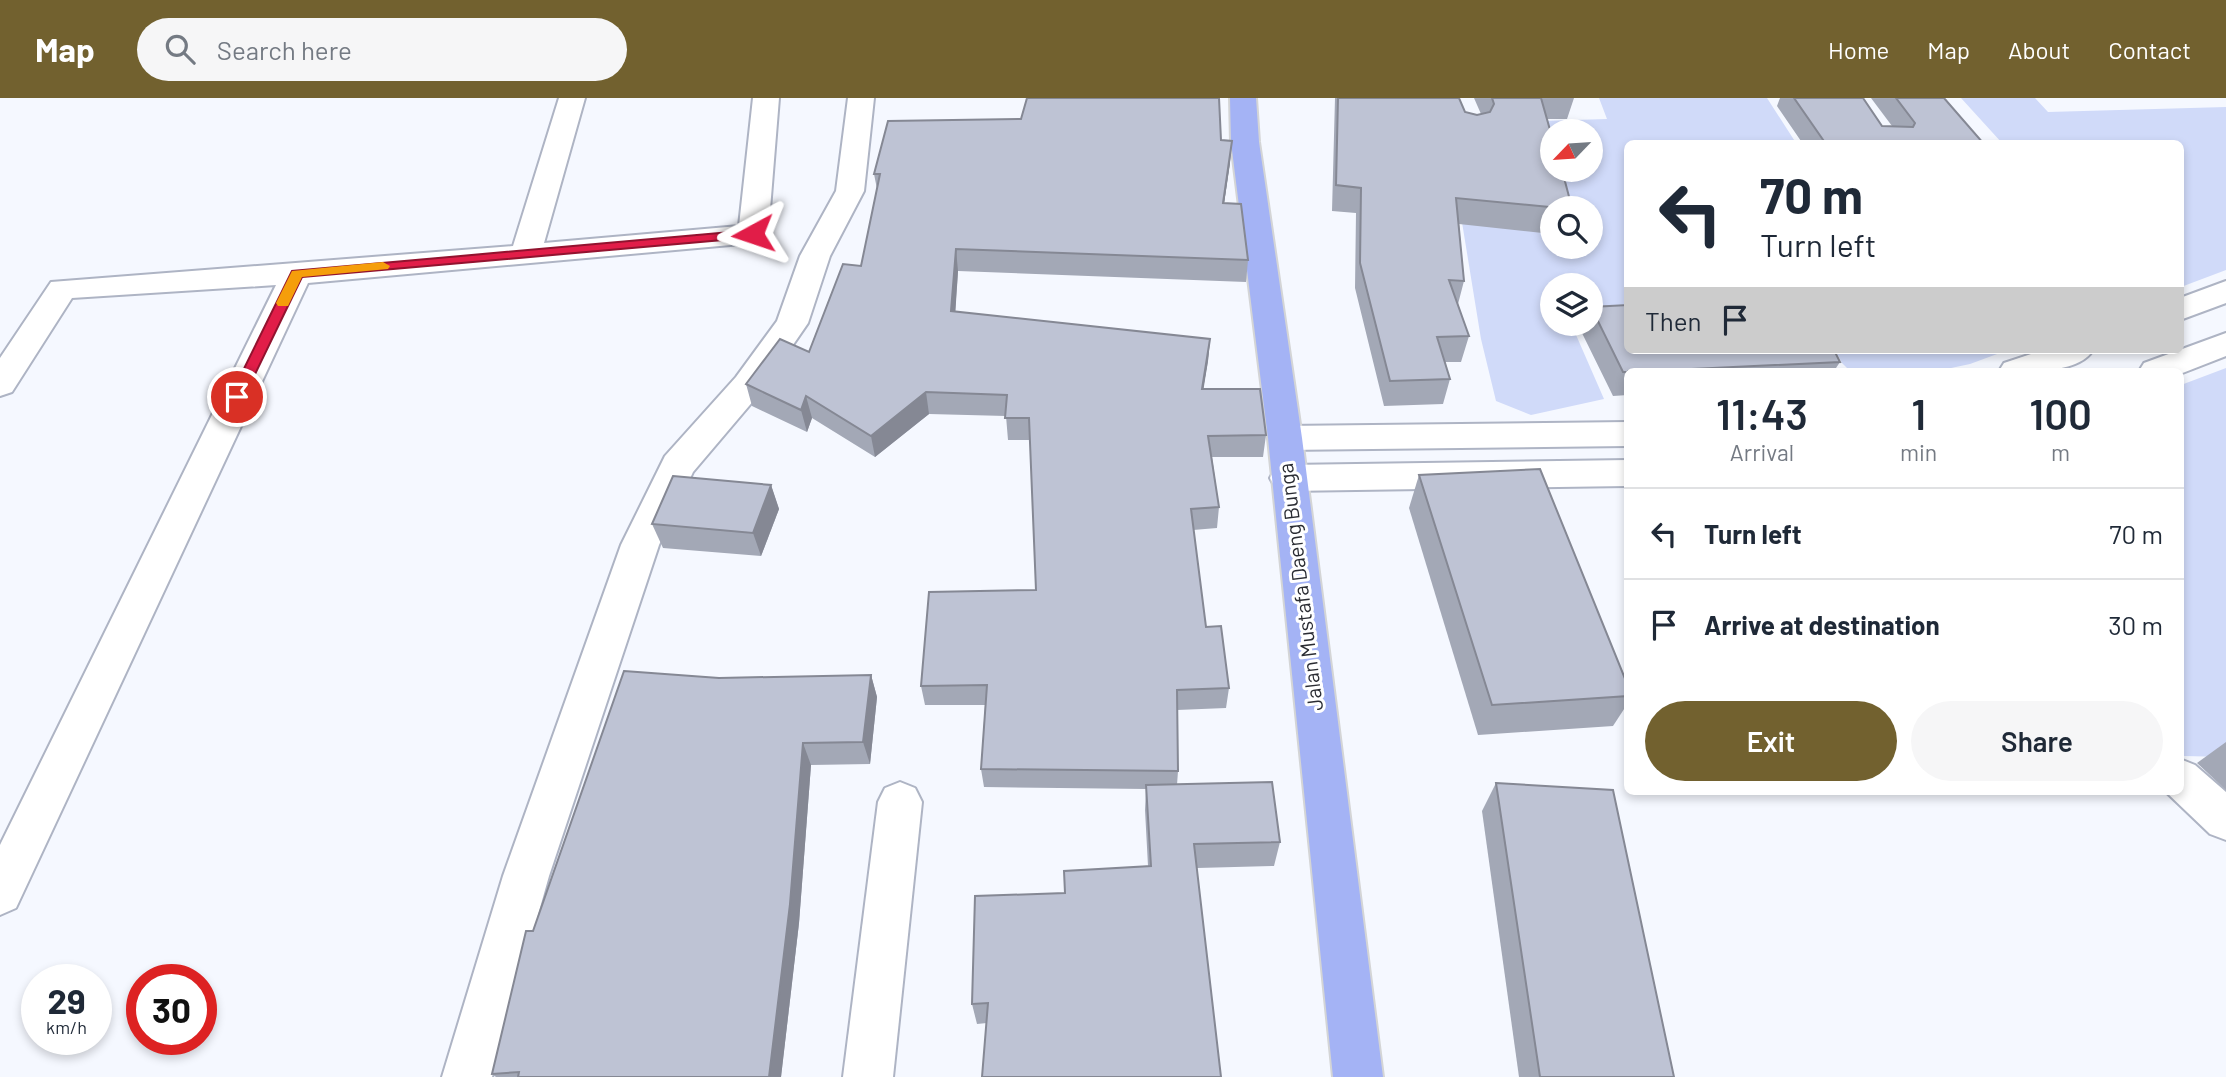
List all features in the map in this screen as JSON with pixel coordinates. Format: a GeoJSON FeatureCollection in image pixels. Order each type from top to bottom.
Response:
{"type":"FeatureCollection","features":[{"type":"Feature","properties":{"kind":"main road","name":"Jalan Mustafa Daeng Bunga"},"geometry":{"type":"LineString","coordinates":[[1243,98],[1245,142],[1285,438],[1359,1077]]}},
{"type":"Feature","properties":{"kind":"street"},"geometry":{"type":"LineString","coordinates":[[526,254],[572,98]]}},
{"type":"Feature","properties":{"kind":"street"},"geometry":{"type":"LineString","coordinates":[[0,384],[62,289],[297,274],[753,234],[766,98]]}},
{"type":"Feature","properties":{"kind":"street"},"geometry":{"type":"LineString","coordinates":[[467,1077],[526,876],[640,545],[678,466],[748,385],[792,323],[815,256],[850,191],[861,98]]}},
{"type":"Feature","properties":{"kind":"street"},"geometry":{"type":"LineString","coordinates":[[0,893],[297,274]]}},
{"type":"Feature","properties":{"kind":"street"},"geometry":{"type":"LineString","coordinates":[[2184,308],[2226,291]]}},
{"type":"Feature","properties":{"kind":"street"},"geometry":{"type":"LineString","coordinates":[[2164,368],[2226,344]]}},
{"type":"Feature","properties":{"kind":"street"},"geometry":{"type":"LineString","coordinates":[[2025,368],[2065,354]]}},
{"type":"Feature","properties":{"kind":"street"},"geometry":{"type":"LineString","coordinates":[[1285,438],[1624,434]]}},
{"type":"Feature","properties":{"kind":"street"},"geometry":{"type":"LineString","coordinates":[[1420,437],[1427,477]]}},
{"type":"Feature","properties":{"kind":"street"},"geometry":{"type":"LineString","coordinates":[[1288,478],[1624,473]]}},
{"type":"Feature","properties":{"kind":"street"},"geometry":{"type":"LineString","coordinates":[[2184,782],[2226,820]]}},
{"type":"Feature","properties":{"kind":"street"},"geometry":{"type":"LineString","coordinates":[[867,1077],[900,802]]}},
{"type":"Feature","properties":{"kind":"shaded area"},"geometry":{"type":"Polygon","coordinates":[[[1599,98],[1767,98],[1794,140],[1624,140],[1624,322],[1603,325],[1603,273],[1540,273],[1540,336],[1576,336],[1604,399],[1531,415],[1496,401],[1481,339],[1446,124],[1540,121],[1540,182],[1603,182],[1603,119],[1607,119],[1599,98]]]}},
{"type":"Feature","properties":{"kind":"shaded area"},"geometry":{"type":"Polygon","coordinates":[[[1961,98],[2035,98],[2048,112],[2226,107],[2226,270],[2184,286],[2184,140],[1999,140],[1961,98]]]}},
{"type":"Feature","properties":{"kind":"shaded area"},"geometry":{"type":"Polygon","coordinates":[[[1837,354],[1997,354],[1951,368],[1847,368],[1837,354]]]}},
{"type":"Feature","properties":{"kind":"shaded area"},"geometry":{"type":"Polygon","coordinates":[[[2226,368],[2226,757],[2184,756],[2184,384],[2226,368]]]}},
{"type":"Feature","properties":{"kind":"building"},"geometry":{"type":"Polygon","coordinates":[[[1027,98],[1219,98],[1221,140],[1232,141],[1223,203],[1241,204],[1248,260],[956,249],[951,311],[1210,339],[1202,389],[1260,389],[1266,435],[1208,436],[1219,507],[1191,509],[1206,627],[1221,626],[1229,688],[1177,690],[1178,771],[981,769],[987,685],[921,686],[929,592],[1036,590],[1029,418],[1005,418],[1007,395],[926,392],[871,436],[806,396],[801,410],[746,384],[780,339],[809,352],[843,264],[861,266],[880,174],[874,174],[888,121],[1021,119],[1027,98]]]}},
{"type":"Feature","properties":{"kind":"building"},"geometry":{"type":"Polygon","coordinates":[[[1338,98],[1459,98],[1465,112],[1477,115],[1490,112],[1494,104],[1492,98],[1541,98],[1547,119],[1540,119],[1540,182],[1565,182],[1569,196],[1540,196],[1540,206],[1456,198],[1464,281],[1449,280],[1469,336],[1437,337],[1450,379],[1390,381],[1360,263],[1361,188],[1336,185],[1338,98]]]}},
{"type":"Feature","properties":{"kind":"building"},"geometry":{"type":"Polygon","coordinates":[[[1794,98],[1863,98],[1882,126],[1913,127],[1915,123],[1896,98],[1944,98],[1981,140],[1823,140],[1794,98]]]}},
{"type":"Feature","properties":{"kind":"building"},"geometry":{"type":"Polygon","coordinates":[[[1624,305],[1624,354],[1836,354],[1840,362],[1713,368],[1624,368],[1623,372],[1603,331],[1603,306],[1624,305]]]}},
{"type":"Feature","properties":{"kind":"building"},"geometry":{"type":"Polygon","coordinates":[[[1540,469],[1624,676],[1624,696],[1492,705],[1419,475],[1540,469]]]}},
{"type":"Feature","properties":{"kind":"building"},"geometry":{"type":"Polygon","coordinates":[[[673,476],[771,485],[753,533],[652,524],[673,476]]]}},
{"type":"Feature","properties":{"kind":"building"},"geometry":{"type":"Polygon","coordinates":[[[624,671],[719,678],[871,675],[863,742],[803,743],[790,904],[769,1077],[518,1077],[519,1072],[492,1074],[526,931],[533,931],[624,671]]]}},
{"type":"Feature","properties":{"kind":"building"},"geometry":{"type":"Polygon","coordinates":[[[1272,782],[1280,842],[1194,844],[1221,1077],[982,1077],[988,1003],[972,1004],[975,896],[1065,893],[1064,871],[1151,866],[1146,785],[1272,782]]]}},
{"type":"Feature","properties":{"kind":"building"},"geometry":{"type":"Polygon","coordinates":[[[1496,783],[1613,790],[1674,1077],[1540,1077],[1496,783]]]}},
{"type":"Feature","properties":{"kind":"slow traffic"},"geometry":{"type":"LineString","coordinates":[[283,303],[297,274],[383,266]]}},
{"type":"Feature","properties":{"kind":"route"},"geometry":{"type":"LineString","coordinates":[[237,397],[297,274],[753,234]]}}]}
